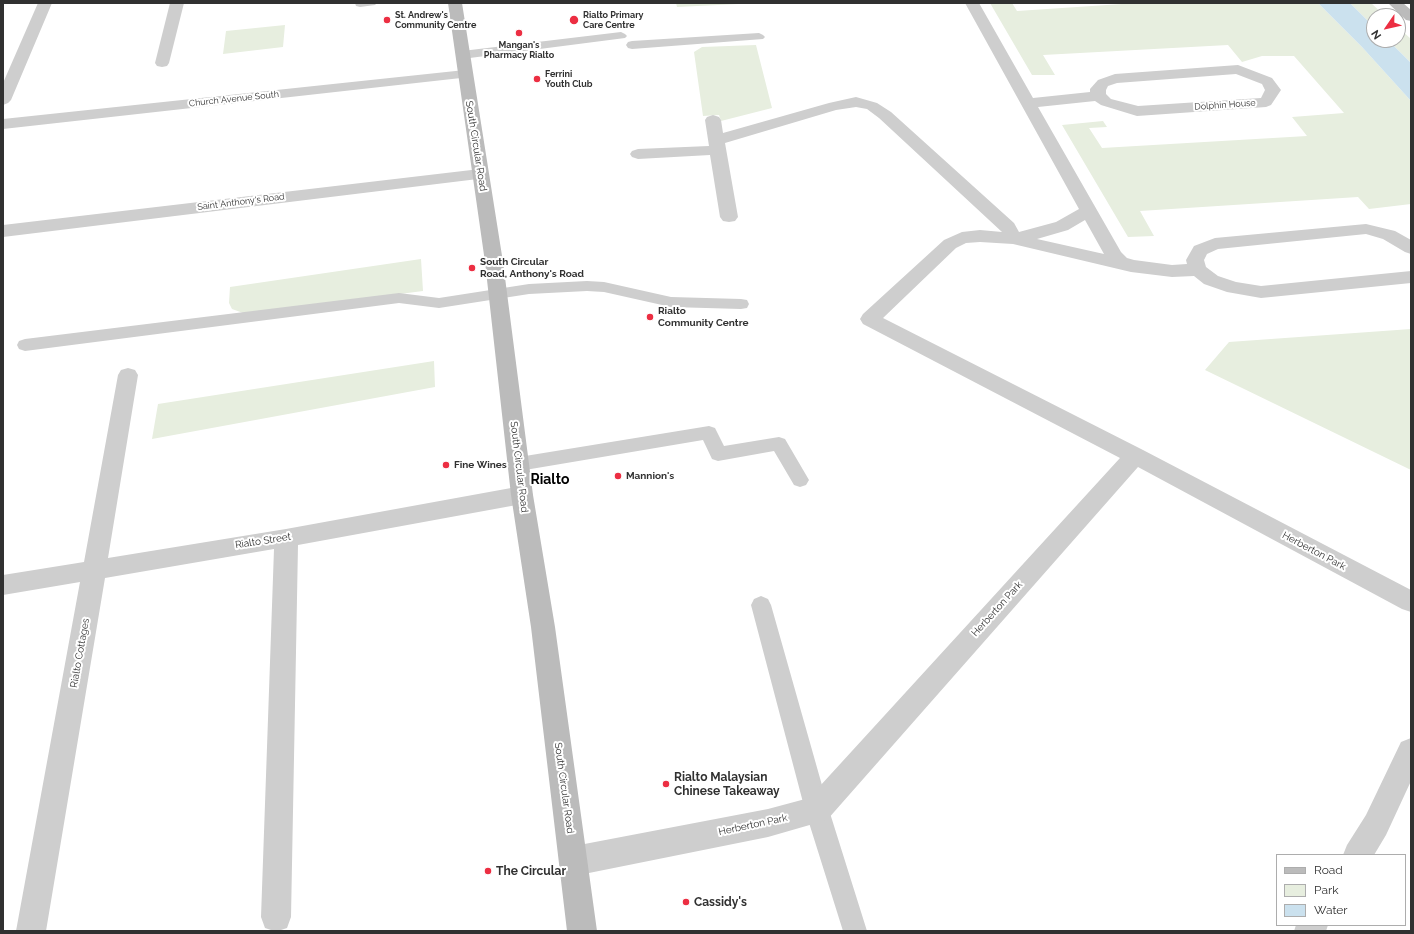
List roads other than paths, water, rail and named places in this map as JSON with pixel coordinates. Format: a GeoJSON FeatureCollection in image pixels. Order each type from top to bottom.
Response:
{"type":"FeatureCollection","features":[{"type":"Feature","properties":{"kind":"main road","name":"South Circular Road"},"geometry":{"type":"LineString","coordinates":[[455,3],[494,262],[522,494],[543,627],[582,931]]}},
{"type":"Feature","properties":{"kind":"main road"},"geometry":{"type":"LineString","coordinates":[[1395,3],[1411,17]]}},
{"type":"Feature","properties":{"kind":"street"},"geometry":{"type":"LineString","coordinates":[[3,100],[45,3]]}},
{"type":"Feature","properties":{"kind":"street"},"geometry":{"type":"LineString","coordinates":[[162,63],[177,3]]}},
{"type":"Feature","properties":{"kind":"street"},"geometry":{"type":"LineString","coordinates":[[972,3],[1114,256],[1121,262],[1131,266]]}},
{"type":"Feature","properties":{"kind":"street","name":"Dolphin House"},"geometry":{"type":"LineString","coordinates":[[1238,69],[1267,81],[1273,90],[1266,102],[1137,111],[1106,102],[1098,96],[1098,89],[1103,83],[1115,79],[1238,69]]}},
{"type":"Feature","properties":{"kind":"street","name":"Church Avenue South"},"geometry":{"type":"LineString","coordinates":[[3,124],[465,74]]}},
{"type":"Feature","properties":{"kind":"street"},"geometry":{"type":"LineString","coordinates":[[1028,102],[1098,96]]}},
{"type":"Feature","properties":{"kind":"street"},"geometry":{"type":"LineString","coordinates":[[638,154],[717,145],[834,106],[856,102],[867,103],[885,115],[1008,227],[1014,239]]}},
{"type":"Feature","properties":{"kind":"street"},"geometry":{"type":"LineString","coordinates":[[713,120],[730,217]]}},
{"type":"Feature","properties":{"kind":"street","name":"Saint Anthony's Road"},"geometry":{"type":"LineString","coordinates":[[3,231],[480,174]]}},
{"type":"Feature","properties":{"kind":"street"},"geometry":{"type":"LineString","coordinates":[[1014,239],[1062,226],[1089,210]]}},
{"type":"Feature","properties":{"kind":"street"},"geometry":{"type":"LineString","coordinates":[[1411,248],[1389,235],[1366,229],[1215,244],[1200,250],[1195,260],[1198,270],[1211,280],[1234,288],[1261,292],[1411,277]]}},
{"type":"Feature","properties":{"kind":"street"},"geometry":{"type":"LineString","coordinates":[[1135,456],[870,319],[950,244],[962,238],[980,236],[1014,239],[1131,266],[1172,271],[1198,270]]}},
{"type":"Feature","properties":{"kind":"street","name":"Rialto Cottages"},"geometry":{"type":"LineString","coordinates":[[31,931],[128,375]]}},
{"type":"Feature","properties":{"kind":"street","name":"Herberton Park"},"geometry":{"type":"LineString","coordinates":[[574,861],[768,823],[817,810],[1135,456],[1411,602]]}},
{"type":"Feature","properties":{"kind":"street","name":"Rialto Street"},"geometry":{"type":"LineString","coordinates":[[3,585],[286,538],[522,494]]}},
{"type":"Feature","properties":{"kind":"street"},"geometry":{"type":"LineString","coordinates":[[276,917],[286,538]]}},
{"type":"Feature","properties":{"kind":"street"},"geometry":{"type":"LineString","coordinates":[[1358,854],[1376,825],[1411,751]]}},
{"type":"Feature","properties":{"kind":"lane"},"geometry":{"type":"LineString","coordinates":[[462,55],[620,36]]}},
{"type":"Feature","properties":{"kind":"lane"},"geometry":{"type":"LineString","coordinates":[[632,45],[759,37]]}},
{"type":"Feature","properties":{"kind":"lane"},"geometry":{"type":"LineString","coordinates":[[25,345],[399,298],[440,303],[528,289],[587,286],[604,288],[671,302],[741,304]]}},
{"type":"Feature","properties":{"kind":"lane"},"geometry":{"type":"LineString","coordinates":[[519,464],[709,433],[718,454],[780,444],[800,480]]}},
{"type":"Feature","properties":{"kind":"lane"},"geometry":{"type":"LineString","coordinates":[[761,605],[817,810],[855,931]]}},
{"type":"Feature","properties":{"kind":"water"},"geometry":{"type":"Polygon","coordinates":[[[1318,3],[1350,3],[1366,19],[1366,48],[1396,48],[1411,63],[1411,101],[1362,47],[1318,3]]]}},
{"type":"Feature","properties":{"kind":"place","name":"St. Andrew's Community Centre"},"geometry":{"type":"Point","coordinates":[387,20]}},
{"type":"Feature","properties":{"kind":"place","name":"Rialto Primary Care Centre"},"geometry":{"type":"Point","coordinates":[574,20]}},
{"type":"Feature","properties":{"kind":"place","name":"Mangan's Pharmacy Rialto"},"geometry":{"type":"Point","coordinates":[519,33]}},
{"type":"Feature","properties":{"kind":"place","name":"Ferrini Youth Club"},"geometry":{"type":"Point","coordinates":[537,79]}},
{"type":"Feature","properties":{"kind":"place","name":"South Circular Road, Anthony's Road"},"geometry":{"type":"Point","coordinates":[472,268]}},
{"type":"Feature","properties":{"kind":"place","name":"Rialto Community Centre"},"geometry":{"type":"Point","coordinates":[650,317]}},
{"type":"Feature","properties":{"kind":"place","name":"Fine Wines"},"geometry":{"type":"Point","coordinates":[446,465]}},
{"type":"Feature","properties":{"kind":"place","name":"Mannion's"},"geometry":{"type":"Point","coordinates":[618,476]}},
{"type":"Feature","properties":{"kind":"place","name":"Rialto Malaysian Chinese Takeaway"},"geometry":{"type":"Point","coordinates":[666,784]}},
{"type":"Feature","properties":{"kind":"place","name":"The Circular"},"geometry":{"type":"Point","coordinates":[488,871]}},
{"type":"Feature","properties":{"kind":"place","name":"Cassidy's"},"geometry":{"type":"Point","coordinates":[686,902]}},
{"type":"Feature","properties":{"kind":"district","name":"Rialto"},"geometry":{"type":"Point","coordinates":[550,480]}}]}
